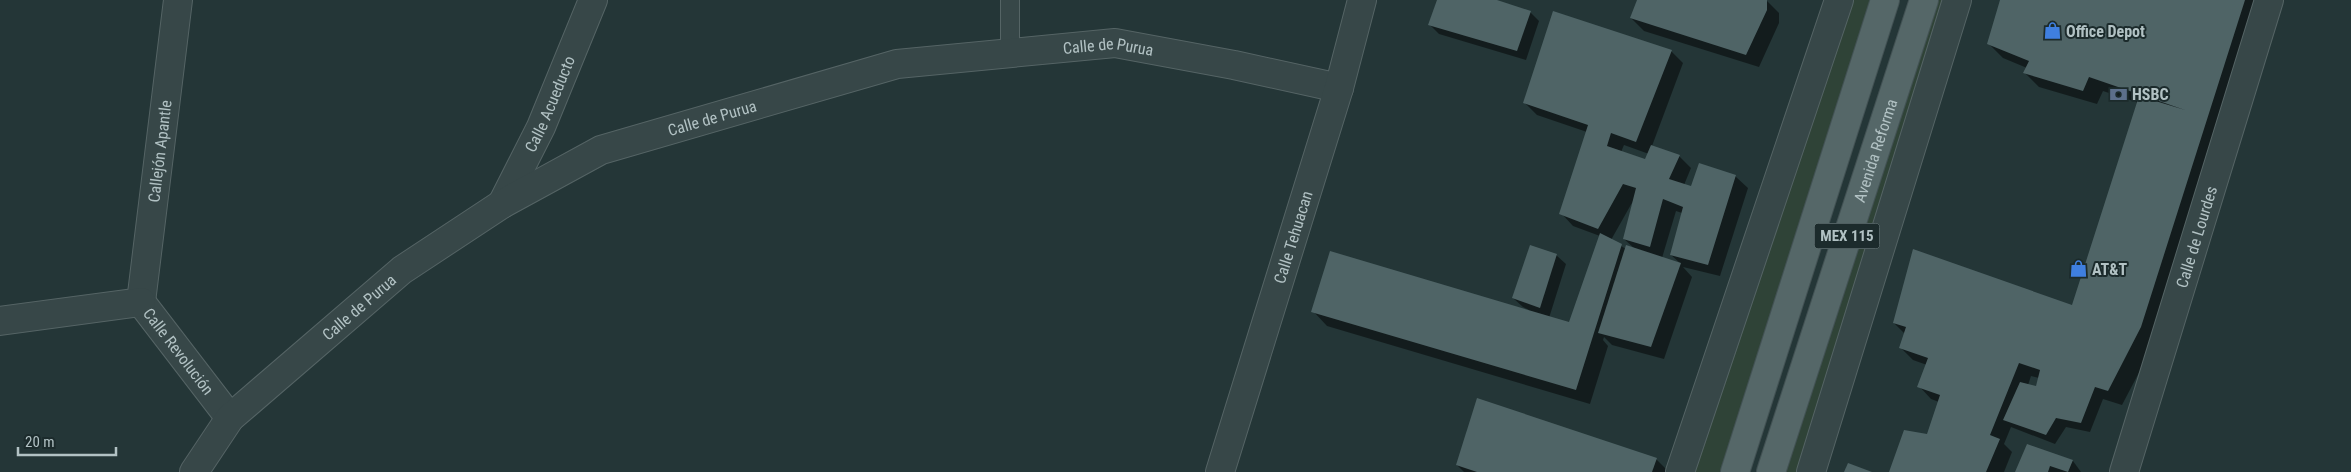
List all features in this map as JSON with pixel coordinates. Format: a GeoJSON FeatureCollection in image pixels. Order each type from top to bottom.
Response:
{"type":"FeatureCollection","features":[{"type":"Feature","properties":{"kind":"main road","name":"MEX 115"},"geometry":{"type":"LineString","coordinates":[[1735,472],[1885,0]]}},
{"type":"Feature","properties":{"kind":"main road","name":"Avenida Reforma"},"geometry":{"type":"LineString","coordinates":[[1771,472],[1924,0]]}},
{"type":"Feature","properties":{"kind":"street","name":"Callejón Apantle"},"geometry":{"type":"LineString","coordinates":[[141,302],[178,0]]}},
{"type":"Feature","properties":{"kind":"street","name":"Calle Acueducto"},"geometry":{"type":"LineString","coordinates":[[502,204],[541,127],[593,0]]}},
{"type":"Feature","properties":{"kind":"street","name":"Calle Tehuacan"},"geometry":{"type":"LineString","coordinates":[[1220,472],[1338,88],[1362,0]]}},
{"type":"Feature","properties":{"kind":"street"},"geometry":{"type":"LineString","coordinates":[[1680,472],[1839,0]]}},
{"type":"Feature","properties":{"kind":"street"},"geometry":{"type":"LineString","coordinates":[[1811,472],[1957,0]]}},
{"type":"Feature","properties":{"kind":"street","name":"Calle de Lourdes"},"geometry":{"type":"LineString","coordinates":[[2124,472],[2269,0]]}},
{"type":"Feature","properties":{"kind":"street","name":"Calle de Purua"},"geometry":{"type":"LineString","coordinates":[[194,472],[230,418],[402,270],[502,204],[601,150],[897,64],[1115,43],[1234,65],[1338,88]]}},
{"type":"Feature","properties":{"kind":"street","name":"Calle Revolución"},"geometry":{"type":"LineString","coordinates":[[0,321],[141,302],[230,418]]}},
{"type":"Feature","properties":{"kind":"lane"},"geometry":{"type":"LineString","coordinates":[[1010,0],[1010,53]]}},
{"type":"Feature","properties":{"kind":"green space"},"geometry":{"type":"Polygon","coordinates":[[[1839,0],[1885,0],[1735,472],[1680,472],[1839,0]]]}},
{"type":"Feature","properties":{"kind":"green space"},"geometry":{"type":"Polygon","coordinates":[[[1924,0],[1957,0],[1811,472],[1771,472],[1924,0]]]}},
{"type":"Feature","properties":{"kind":"building"},"geometry":{"type":"Polygon","coordinates":[[[1437,0],[1497,0],[1531,11],[1517,51],[1428,25],[1437,0]]]}},
{"type":"Feature","properties":{"kind":"building"},"geometry":{"type":"Polygon","coordinates":[[[1637,0],[1767,0],[1767,10],[1746,55],[1630,18],[1637,0]]]}},
{"type":"Feature","properties":{"kind":"building"},"geometry":{"type":"Polygon","coordinates":[[[2000,0],[2245,0],[2141,327],[2108,391],[2095,387],[2081,423],[2056,418],[2046,435],[2003,420],[2020,382],[2036,386],[2040,370],[2019,363],[1990,435],[2000,439],[1986,472],[1889,472],[1904,430],[1927,434],[1940,395],[1917,387],[1928,358],[1899,348],[1906,327],[1893,323],[1913,249],[2072,305],[2139,96],[2185,110],[2089,77],[2083,91],[2023,73],[2029,61],[1987,44],[2000,0]]]}},
{"type":"Feature","properties":{"kind":"building"},"geometry":{"type":"Polygon","coordinates":[[[1553,11],[1672,50],[1636,142],[1611,133],[1607,146],[1645,159],[1651,145],[1680,155],[1669,179],[1691,186],[1699,163],[1736,175],[1708,265],[1670,255],[1683,207],[1663,199],[1650,247],[1623,239],[1636,188],[1623,184],[1598,229],[1559,214],[1588,125],[1523,103],[1553,11]]]}},
{"type":"Feature","properties":{"kind":"building"},"geometry":{"type":"Polygon","coordinates":[[[1600,233],[1622,244],[1576,390],[1311,312],[1330,251],[1569,322],[1600,233]]]}},
{"type":"Feature","properties":{"kind":"building"},"geometry":{"type":"Polygon","coordinates":[[[1530,245],[1557,254],[1540,308],[1512,298],[1530,245]]]}},
{"type":"Feature","properties":{"kind":"building"},"geometry":{"type":"Polygon","coordinates":[[[1626,245],[1681,263],[1651,347],[1598,333],[1626,245]]]}},
{"type":"Feature","properties":{"kind":"building"},"geometry":{"type":"Polygon","coordinates":[[[1477,398],[1657,458],[1652,472],[1477,472],[1456,465],[1477,398]]]}},
{"type":"Feature","properties":{"kind":"building"},"geometry":{"type":"Polygon","coordinates":[[[2027,444],[2073,460],[2068,472],[2050,466],[2048,472],[2015,472],[2027,444]]]}},
{"type":"Feature","properties":{"kind":"building"},"geometry":{"type":"Polygon","coordinates":[[[1848,463],[1872,472],[1844,472],[1848,463]]]}},
{"type":"Feature","properties":{"kind":"place","name":"Office Depot"},"geometry":{"type":"Point","coordinates":[2052,31]}},
{"type":"Feature","properties":{"kind":"place","name":"HSBC"},"geometry":{"type":"Point","coordinates":[2118,94]}},
{"type":"Feature","properties":{"kind":"place","name":"AT&T"},"geometry":{"type":"Point","coordinates":[2078,269]}}]}
